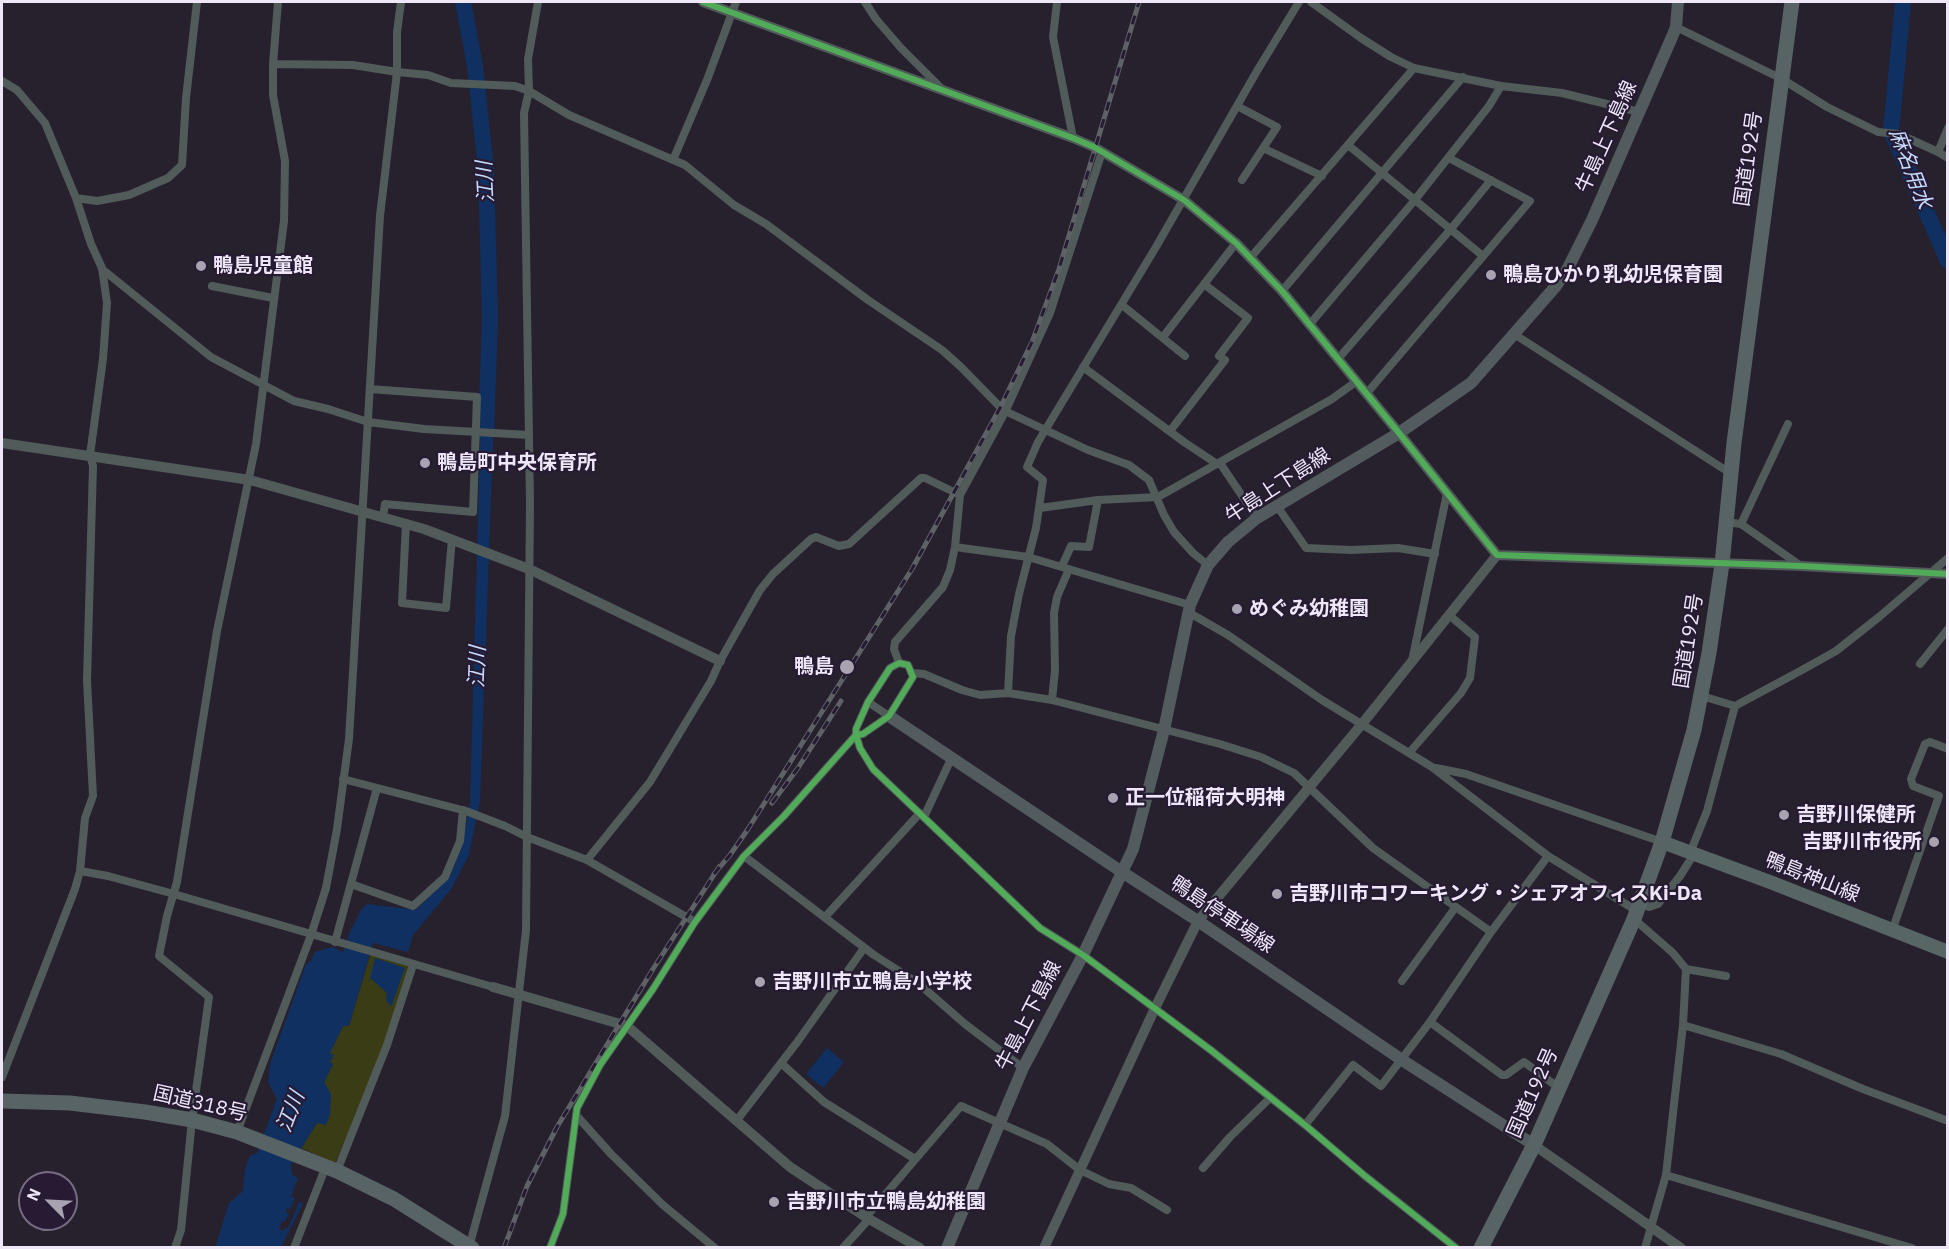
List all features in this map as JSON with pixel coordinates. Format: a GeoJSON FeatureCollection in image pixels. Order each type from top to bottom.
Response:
{"type":"FeatureCollection","features":[{"type":"Feature","properties":{"kind":"highway","name":"国道192号"},"geometry":{"type":"LineString","coordinates":[[1481,1248],[1534,1145],[1637,911],[1662,842],[1702,696],[1722,564],[1731,473],[1792,2]]}},
{"type":"Feature","properties":{"kind":"highway","name":"国道318号"},"geometry":{"type":"LineString","coordinates":[[2,1101],[70,1103],[192,1120],[237,1132],[332,1169],[394,1199],[470,1247]]}},
{"type":"Feature","properties":{"kind":"main road","name":"牛島上下島線"},"geometry":{"type":"LineString","coordinates":[[947,1248],[1023,1068],[1083,955],[1132,849],[1164,730],[1189,609],[1208,565],[1228,542],[1257,518],[1399,433],[1471,383],[1556,286],[1568,268],[1592,220],[1640,112],[1676,27],[1678,2]]}},
{"type":"Feature","properties":{"kind":"main road","name":"鴨島停車場線"},"geometry":{"type":"LineString","coordinates":[[889,716],[1198,921],[1402,1060],[1534,1145]]}},
{"type":"Feature","properties":{"kind":"main road","name":"鴨島神山線"},"geometry":{"type":"LineString","coordinates":[[1662,842],[1947,952]]}},
{"type":"Feature","properties":{"kind":"street"},"geometry":{"type":"LineString","coordinates":[[76,198],[97,201],[129,195],[168,178],[182,165],[186,98],[197,2]]}},
{"type":"Feature","properties":{"kind":"street"},"geometry":{"type":"LineString","coordinates":[[175,1248],[180,1230],[209,997],[159,956],[174,894],[217,631],[250,480],[284,220],[285,161],[273,95],[278,2]]}},
{"type":"Feature","properties":{"kind":"street"},"geometry":{"type":"LineString","coordinates":[[237,1132],[311,935],[326,888],[343,779],[350,727],[380,216],[397,72],[396,32],[401,2]]}},
{"type":"Feature","properties":{"kind":"street"},"geometry":{"type":"LineString","coordinates":[[470,1247],[505,1116],[526,930],[529,435],[524,113],[529,91],[528,59],[538,2]]}},
{"type":"Feature","properties":{"kind":"street"},"geometry":{"type":"LineString","coordinates":[[703,2],[1073,138],[1102,152],[1184,200],[1236,243],[1282,291],[1497,555],[1801,566],[1947,574]]}},
{"type":"Feature","properties":{"kind":"street"},"geometry":{"type":"LineString","coordinates":[[673,160],[707,80],[736,2]]}},
{"type":"Feature","properties":{"kind":"street"},"geometry":{"type":"LineString","coordinates":[[865,2],[876,19],[901,48],[943,90]]}},
{"type":"Feature","properties":{"kind":"street"},"geometry":{"type":"LineString","coordinates":[[1057,2],[1053,37],[1073,138]]}},
{"type":"Feature","properties":{"kind":"street"},"geometry":{"type":"LineString","coordinates":[[1008,693],[1011,636],[1040,508],[1043,480],[1027,467],[1038,442],[1122,305],[1299,2]]}},
{"type":"Feature","properties":{"kind":"street"},"geometry":{"type":"LineString","coordinates":[[1311,2],[1361,38],[1414,68],[1501,86],[1562,93],[1640,112]]}},
{"type":"Feature","properties":{"kind":"street"},"geometry":{"type":"LineString","coordinates":[[1676,27],[1782,79],[1827,108],[1878,132],[1899,134],[1947,158]]}},
{"type":"Feature","properties":{"kind":"street"},"geometry":{"type":"LineString","coordinates":[[273,64],[353,65],[428,75],[451,83],[515,86],[529,91],[569,115],[685,165],[734,205],[766,225],[868,300],[942,350],[1005,411],[1088,450],[1129,465],[1149,480],[1174,532],[1193,553],[1208,565]]}},
{"type":"Feature","properties":{"kind":"street"},"geometry":{"type":"LineString","coordinates":[[1251,257],[1414,68]]}},
{"type":"Feature","properties":{"kind":"street"},"geometry":{"type":"LineString","coordinates":[[1282,291],[1463,77]]}},
{"type":"Feature","properties":{"kind":"street"},"geometry":{"type":"LineString","coordinates":[[2,81],[17,90],[45,123],[102,268],[107,303],[103,359],[90,455],[93,466],[87,680],[93,796],[85,818],[80,871],[75,889],[2,1077]]}},
{"type":"Feature","properties":{"kind":"street"},"geometry":{"type":"LineString","coordinates":[[1310,324],[1449,158],[1489,106],[1501,86]]}},
{"type":"Feature","properties":{"kind":"street"},"geometry":{"type":"LineString","coordinates":[[1238,106],[1277,127],[1242,180]]}},
{"type":"Feature","properties":{"kind":"street"},"geometry":{"type":"LineString","coordinates":[[1938,152],[1947,128]]}},
{"type":"Feature","properties":{"kind":"street"},"geometry":{"type":"LineString","coordinates":[[1348,145],[1483,256]]}},
{"type":"Feature","properties":{"kind":"street"},"geometry":{"type":"LineString","coordinates":[[1263,147],[1322,176]]}},
{"type":"Feature","properties":{"kind":"street"},"geometry":{"type":"LineString","coordinates":[[899,663],[894,649],[895,642],[943,587],[951,570],[960,495],[1005,411],[1050,313],[1102,152]]}},
{"type":"Feature","properties":{"kind":"street"},"geometry":{"type":"LineString","coordinates":[[1367,393],[1530,201],[1449,158]]}},
{"type":"Feature","properties":{"kind":"street"},"geometry":{"type":"LineString","coordinates":[[1338,359],[1491,180]]}},
{"type":"Feature","properties":{"kind":"street"},"geometry":{"type":"LineString","coordinates":[[1163,337],[1236,243]]}},
{"type":"Feature","properties":{"kind":"street"},"geometry":{"type":"LineString","coordinates":[[102,268],[211,357],[294,401],[368,422],[424,429],[529,435]]}},
{"type":"Feature","properties":{"kind":"street"},"geometry":{"type":"LineString","coordinates":[[1170,431],[1225,360],[1219,356],[1248,318],[1204,284]]}},
{"type":"Feature","properties":{"kind":"street"},"geometry":{"type":"LineString","coordinates":[[212,286],[273,298]]}},
{"type":"Feature","properties":{"kind":"street"},"geometry":{"type":"LineString","coordinates":[[1122,305],[1185,356]]}},
{"type":"Feature","properties":{"kind":"street"},"geometry":{"type":"LineString","coordinates":[[1514,334],[1731,473]]}},
{"type":"Feature","properties":{"kind":"street"},"geometry":{"type":"LineString","coordinates":[[1083,367],[1219,464],[1257,518]]}},
{"type":"Feature","properties":{"kind":"street"},"geometry":{"type":"LineString","coordinates":[[1040,508],[1098,500],[1158,497],[1332,399],[1356,381]]}},
{"type":"Feature","properties":{"kind":"street"},"geometry":{"type":"LineString","coordinates":[[370,389],[477,397],[473,512],[385,504],[383,516]]}},
{"type":"Feature","properties":{"kind":"street"},"geometry":{"type":"LineString","coordinates":[[1741,524],[1788,424]]}},
{"type":"Feature","properties":{"kind":"street"},"geometry":{"type":"LineString","coordinates":[[2,443],[23,448],[90,455],[250,480],[406,523],[529,569],[720,662]]}},
{"type":"Feature","properties":{"kind":"street"},"geometry":{"type":"LineString","coordinates":[[587,860],[650,782],[711,681],[760,590],[773,574],[807,541],[816,537],[839,546],[849,543],[921,478],[960,495]]}},
{"type":"Feature","properties":{"kind":"street"},"geometry":{"type":"LineString","coordinates":[[1412,662],[1448,493]]}},
{"type":"Feature","properties":{"kind":"street"},"geometry":{"type":"LineString","coordinates":[[1052,700],[1055,669],[1054,614],[1057,597],[1071,546],[1089,547],[1098,500]]}},
{"type":"Feature","properties":{"kind":"street"},"geometry":{"type":"LineString","coordinates":[[1277,506],[1306,548],[1351,550],[1398,548],[1435,554]]}},
{"type":"Feature","properties":{"kind":"street"},"geometry":{"type":"LineString","coordinates":[[1725,522],[1741,524],[1801,566]]}},
{"type":"Feature","properties":{"kind":"street"},"geometry":{"type":"LineString","coordinates":[[406,523],[402,603],[446,608],[452,539]]}},
{"type":"Feature","properties":{"kind":"street"},"geometry":{"type":"LineString","coordinates":[[955,547],[1028,557],[1065,567],[1189,609],[1322,700],[1432,767],[1548,856],[1637,911],[1686,969],[1726,976]]}},
{"type":"Feature","properties":{"kind":"street"},"geometry":{"type":"LineString","coordinates":[[1044,1248],[1155,1008],[1198,921],[1362,724],[1497,555]]}},
{"type":"Feature","properties":{"kind":"street"},"geometry":{"type":"LineString","coordinates":[[1702,696],[1735,705],[1836,651],[1947,558]]}},
{"type":"Feature","properties":{"kind":"street"},"geometry":{"type":"LineString","coordinates":[[1409,753],[1461,693],[1470,678],[1475,637],[1449,615]]}},
{"type":"Feature","properties":{"kind":"street"},"geometry":{"type":"LineString","coordinates":[[1920,663],[1947,629]]}},
{"type":"Feature","properties":{"kind":"street"},"geometry":{"type":"LineString","coordinates":[[550,1248],[563,1214],[577,1108],[600,1065],[653,989],[695,922],[744,856],[784,816],[856,735],[863,734],[889,716],[912,680],[913,673],[908,665],[899,663],[890,668],[868,702],[856,729],[856,735],[860,748],[873,769],[1040,928],[1083,955],[1155,1008],[1305,1125],[1451,1246]]}},
{"type":"Feature","properties":{"kind":"street"},"geometry":{"type":"LineString","coordinates":[[913,673],[924,674],[980,695],[1008,693],[1052,700],[1261,757],[1294,773],[1373,848],[1491,932]]}},
{"type":"Feature","properties":{"kind":"street"},"geometry":{"type":"LineString","coordinates":[[868,702],[889,716]]}},
{"type":"Feature","properties":{"kind":"street"},"geometry":{"type":"LineString","coordinates":[[1637,911],[1658,904],[1680,876],[1692,853],[1707,811],[1735,705]]}},
{"type":"Feature","properties":{"kind":"street"},"geometry":{"type":"LineString","coordinates":[[1892,931],[1939,796],[1913,786],[1911,779],[1925,744],[1930,742],[1947,749]]}},
{"type":"Feature","properties":{"kind":"street"},"geometry":{"type":"LineString","coordinates":[[825,917],[922,815],[951,759]]}},
{"type":"Feature","properties":{"kind":"street"},"geometry":{"type":"LineString","coordinates":[[1432,767],[1466,774],[1662,842]]}},
{"type":"Feature","properties":{"kind":"street"},"geometry":{"type":"LineString","coordinates":[[343,779],[465,811],[587,860],[629,882],[695,922]]}},
{"type":"Feature","properties":{"kind":"street"},"geometry":{"type":"LineString","coordinates":[[338,943],[377,788]]}},
{"type":"Feature","properties":{"kind":"street"},"geometry":{"type":"LineString","coordinates":[[351,884],[413,906],[445,877],[460,841],[465,811]]}},
{"type":"Feature","properties":{"kind":"street"},"geometry":{"type":"LineString","coordinates":[[744,856],[864,948],[918,983],[965,1024],[1023,1068]]}},
{"type":"Feature","properties":{"kind":"street"},"geometry":{"type":"LineString","coordinates":[[1305,1125],[1353,1065],[1381,1086],[1430,1022],[1491,932],[1548,856]]}},
{"type":"Feature","properties":{"kind":"street"},"geometry":{"type":"LineString","coordinates":[[80,871],[174,894],[627,1026],[790,1167],[867,1218],[920,1248]]}},
{"type":"Feature","properties":{"kind":"street"},"geometry":{"type":"LineString","coordinates":[[1401,981],[1455,908]]}},
{"type":"Feature","properties":{"kind":"street"},"geometry":{"type":"LineString","coordinates":[[736,1120],[781,1063],[864,948]]}},
{"type":"Feature","properties":{"kind":"street"},"geometry":{"type":"LineString","coordinates":[[294,1248],[387,1045],[413,965]]}},
{"type":"Feature","properties":{"kind":"street"},"geometry":{"type":"LineString","coordinates":[[1645,1248],[1666,1175],[1683,1025],[1686,969]]}},
{"type":"Feature","properties":{"kind":"street"},"geometry":{"type":"LineString","coordinates":[[1430,1022],[1502,1075],[1506,1075],[1524,1062],[1559,1088]]}},
{"type":"Feature","properties":{"kind":"street"},"geometry":{"type":"LineString","coordinates":[[1683,1025],[1781,1054],[1947,1121]]}},
{"type":"Feature","properties":{"kind":"street"},"geometry":{"type":"LineString","coordinates":[[781,1063],[824,1102],[915,1159]]}},
{"type":"Feature","properties":{"kind":"street"},"geometry":{"type":"LineString","coordinates":[[1203,1168],[1230,1137],[1270,1098]]}},
{"type":"Feature","properties":{"kind":"street"},"geometry":{"type":"LineString","coordinates":[[843,1248],[961,1106],[1047,1144],[1080,1170],[1108,1184],[1131,1188],[1167,1210]]}},
{"type":"Feature","properties":{"kind":"street"},"geometry":{"type":"LineString","coordinates":[[576,1115],[611,1154],[715,1248]]}},
{"type":"Feature","properties":{"kind":"street"},"geometry":{"type":"LineString","coordinates":[[1534,1145],[1681,1248]]}},
{"type":"Feature","properties":{"kind":"street"},"geometry":{"type":"LineString","coordinates":[[1666,1175],[1912,1248]]}},
{"type":"Feature","properties":{"kind":"green space"},"geometry":{"type":"Polygon","coordinates":[[[371,952],[413,965],[387,1046],[335,1163],[301,1148],[317,1123],[324,1082],[333,1064],[330,1063],[329,1053],[343,1026],[349,1026],[371,952]]]}},
{"type":"Feature","properties":{"kind":"water"},"geometry":{"type":"Polygon","coordinates":[[[481,409],[494,414],[480,801],[469,855],[451,889],[413,935],[408,952],[373,943],[349,1026],[343,1026],[330,1053],[334,1055],[330,1062],[333,1064],[324,1082],[331,1094],[330,1115],[326,1125],[317,1123],[291,1165],[292,1175],[298,1178],[291,1196],[295,1198],[290,1209],[287,1208],[286,1212],[289,1214],[285,1221],[282,1221],[279,1229],[284,1231],[288,1228],[299,1202],[303,1203],[281,1247],[215,1248],[229,1203],[243,1191],[245,1169],[250,1156],[257,1153],[277,1099],[268,1082],[270,1064],[306,964],[311,961],[315,952],[332,947],[343,952],[361,910],[367,904],[416,910],[450,876],[462,847],[470,803],[481,409]]]}},
{"type":"Feature","properties":{"kind":"water"},"geometry":{"type":"Polygon","coordinates":[[[375,958],[405,968],[391,1007],[386,1000],[387,993],[370,978],[375,958]]]}},
{"type":"Feature","properties":{"kind":"water"},"geometry":{"type":"Polygon","coordinates":[[[827,1048],[844,1062],[823,1088],[806,1074],[827,1048]]]}},
{"type":"Feature","properties":{"kind":"waterway","name":"江川"},"geometry":{"type":"LineString","coordinates":[[463,2],[475,66],[486,169],[490,318],[486,434]]}},
{"type":"Feature","properties":{"kind":"waterway","name":"麻名用水"},"geometry":{"type":"LineString","coordinates":[[1903,2],[1891,131],[1948,261]]}},
{"type":"Feature","properties":{"kind":"railway"},"geometry":{"type":"LineString","coordinates":[[714,874],[748,829],[912,569],[1000,408],[1032,342],[1059,269],[1139,2]]}},
{"type":"Feature","properties":{"kind":"railway"},"geometry":{"type":"LineString","coordinates":[[772,803],[798,768],[841,701]]}},
{"type":"Feature","properties":{"kind":"railway"},"geometry":{"type":"LineString","coordinates":[[504,1248],[527,1186],[557,1127],[653,969],[719,867]]}},
{"type":"Feature","properties":{"kind":"cycle path"},"geometry":{"type":"LineString","coordinates":[[703,2],[1073,138],[1094,147],[1184,200],[1236,243],[1282,291],[1497,555],[1801,566],[1948,574]]}},
{"type":"Feature","properties":{"kind":"cycle path"},"geometry":{"type":"LineString","coordinates":[[550,1248],[563,1214],[577,1108],[600,1065],[653,989],[695,922],[744,856],[784,816],[856,735],[863,734],[889,716],[913,677],[908,665],[899,663],[890,668],[868,702],[856,729],[856,735],[860,748],[873,769],[1040,928],[1083,955],[1212,1051],[1456,1248]]}},
{"type":"Feature","properties":{"kind":"place","name":"鴨島児童館"},"geometry":{"type":"Point","coordinates":[201,266]}},
{"type":"Feature","properties":{"kind":"place","name":"鴨島ひかり乳幼児保育園"},"geometry":{"type":"Point","coordinates":[1491,275]}},
{"type":"Feature","properties":{"kind":"place","name":"鴨島町中央保育所"},"geometry":{"type":"Point","coordinates":[425,463]}},
{"type":"Feature","properties":{"kind":"place","name":"めぐみ幼稚園"},"geometry":{"type":"Point","coordinates":[1237,609]}},
{"type":"Feature","properties":{"kind":"place","name":"鴨島"},"geometry":{"type":"Point","coordinates":[847,667]}},
{"type":"Feature","properties":{"kind":"place","name":"正一位稲荷大明神"},"geometry":{"type":"Point","coordinates":[1113,798]}},
{"type":"Feature","properties":{"kind":"place","name":"吉野川保健所"},"geometry":{"type":"Point","coordinates":[1784,815]}},
{"type":"Feature","properties":{"kind":"place","name":"吉野川市役所"},"geometry":{"type":"Point","coordinates":[1934,842]}},
{"type":"Feature","properties":{"kind":"place","name":"吉野川市コワーキング・シェアオフィスKi-Da"},"geometry":{"type":"Point","coordinates":[1277,894]}},
{"type":"Feature","properties":{"kind":"place","name":"吉野川市立鴨島小学校"},"geometry":{"type":"Point","coordinates":[760,982]}},
{"type":"Feature","properties":{"kind":"place","name":"吉野川市立鴨島幼稚園"},"geometry":{"type":"Point","coordinates":[774,1202]}}]}
